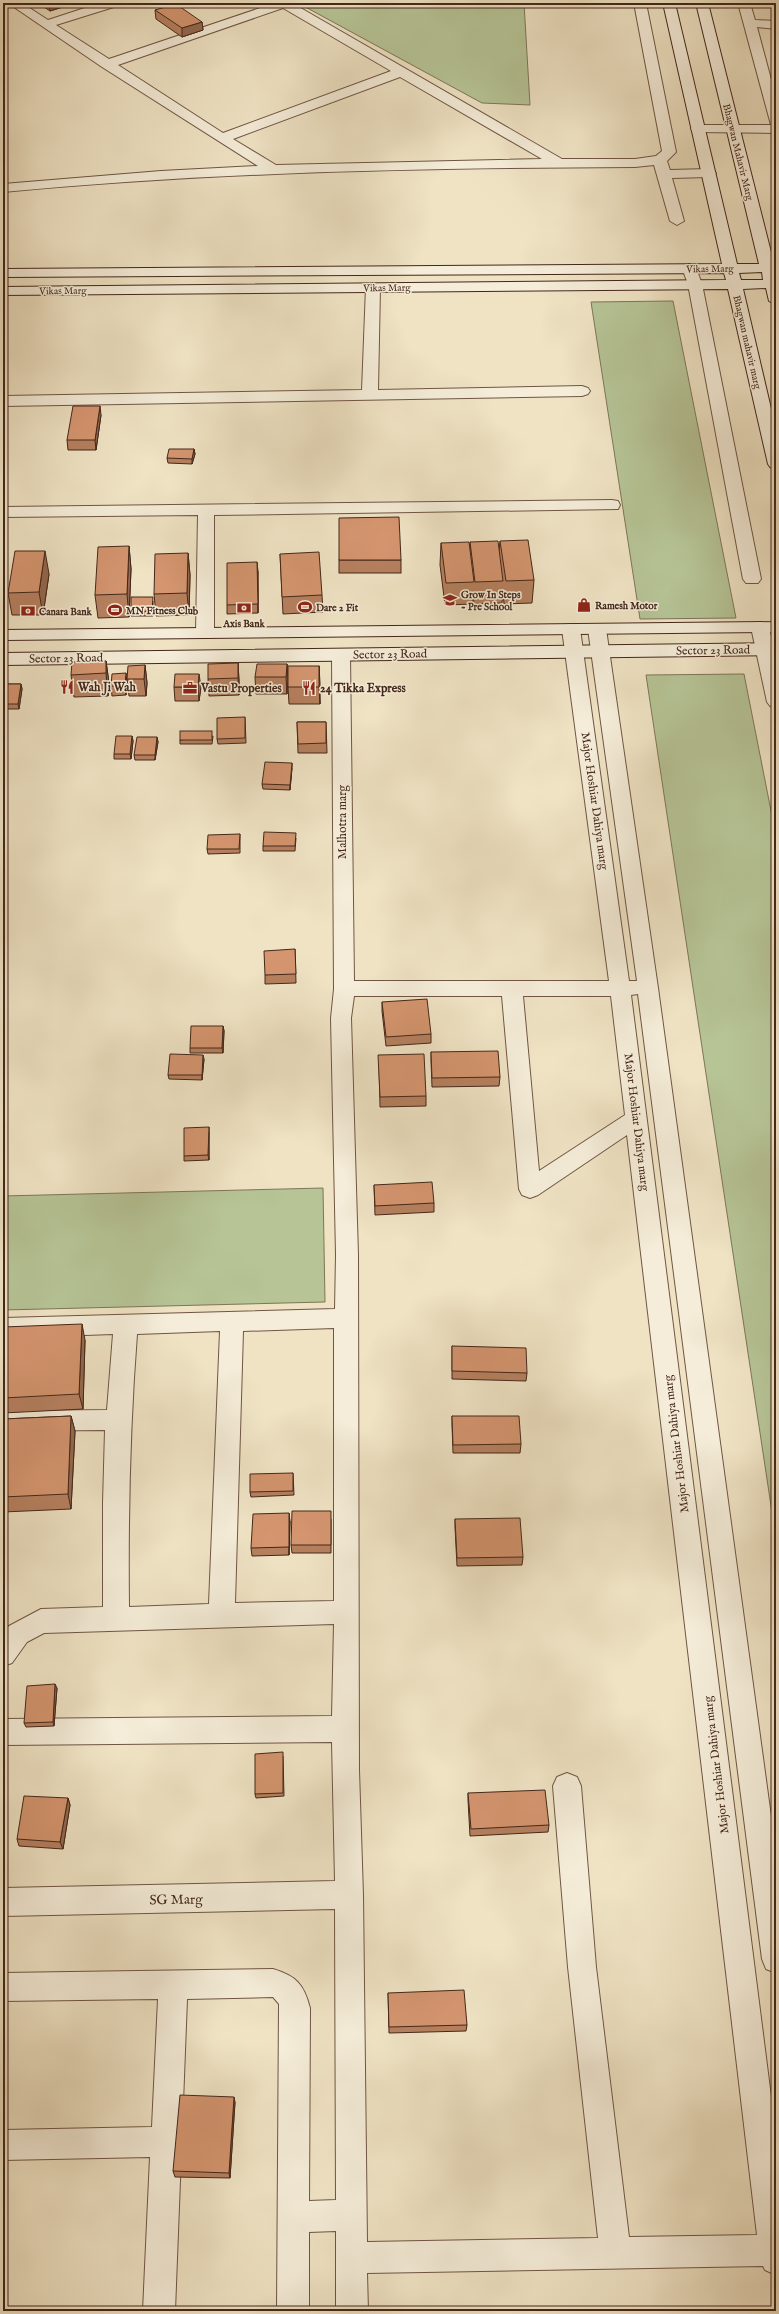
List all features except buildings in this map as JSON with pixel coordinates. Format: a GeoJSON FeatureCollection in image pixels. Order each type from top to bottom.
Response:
{"type":"FeatureCollection","features":[{"type":"Feature","properties":{"kind":"street"},"geometry":{"type":"LineString","coordinates":[[47,24],[113,3]]}},
{"type":"Feature","properties":{"kind":"street"},"geometry":{"type":"LineString","coordinates":[[107,64],[284,3],[560,164]]}},
{"type":"Feature","properties":{"kind":"street"},"geometry":{"type":"LineString","coordinates":[[3,188],[95,178],[273,169],[635,163],[660,160],[669,152],[640,3]]}},
{"type":"Feature","properties":{"kind":"street"},"geometry":{"type":"LineString","coordinates":[[669,3],[731,268]]}},
{"type":"Feature","properties":{"kind":"street","name":"Bhagwan Mahavir Marg"},"geometry":{"type":"LineString","coordinates":[[702,3],[776,301]]}},
{"type":"Feature","properties":{"kind":"street"},"geometry":{"type":"LineString","coordinates":[[744,3],[776,123]]}},
{"type":"Feature","properties":{"kind":"street"},"geometry":{"type":"LineString","coordinates":[[3,12],[22,4],[47,24],[107,64],[273,169]]}},
{"type":"Feature","properties":{"kind":"street"},"geometry":{"type":"LineString","coordinates":[[750,23],[776,24]]}},
{"type":"Feature","properties":{"kind":"street"},"geometry":{"type":"LineString","coordinates":[[222,138],[401,72]]}},
{"type":"Feature","properties":{"kind":"street"},"geometry":{"type":"LineString","coordinates":[[698,129],[776,129]]}},
{"type":"Feature","properties":{"kind":"street"},"geometry":{"type":"LineString","coordinates":[[660,160],[677,221]]}},
{"type":"Feature","properties":{"kind":"street"},"geometry":{"type":"LineString","coordinates":[[664,174],[709,173]]}},
{"type":"Feature","properties":{"kind":"street"},"geometry":{"type":"LineString","coordinates":[[689,268],[695,284],[752,579]]}},
{"type":"Feature","properties":{"kind":"street","name":"Bhagwan mahavir marg"},"geometry":{"type":"LineString","coordinates":[[731,268],[776,464]]}},
{"type":"Feature","properties":{"kind":"street","name":"Vikas Marg"},"geometry":{"type":"LineString","coordinates":[[3,273],[768,268]]}},
{"type":"Feature","properties":{"kind":"street","name":"Vikas Marg"},"geometry":{"type":"LineString","coordinates":[[3,291],[772,284]]}},
{"type":"Feature","properties":{"kind":"street"},"geometry":{"type":"LineString","coordinates":[[370,394],[373,287]]}},
{"type":"Feature","properties":{"kind":"street"},"geometry":{"type":"LineString","coordinates":[[3,401],[582,391]]}},
{"type":"Feature","properties":{"kind":"street"},"geometry":{"type":"LineString","coordinates":[[3,512],[612,505]]}},
{"type":"Feature","properties":{"kind":"street"},"geometry":{"type":"LineString","coordinates":[[205,633],[206,510]]}},
{"type":"Feature","properties":{"kind":"street"},"geometry":{"type":"LineString","coordinates":[[768,627],[776,702]]}},
{"type":"Feature","properties":{"kind":"street","name":"Sector 23 Road"},"geometry":{"type":"LineString","coordinates":[[3,659],[341,655],[573,641],[597,629],[768,627]]}},
{"type":"Feature","properties":{"kind":"street"},"geometry":{"type":"LineString","coordinates":[[597,629],[648,988],[776,1959]]}},
{"type":"Feature","properties":{"kind":"street","name":"Sector 23 Road"},"geometry":{"type":"LineString","coordinates":[[3,635],[205,633],[573,641],[600,652],[771,650]]}},
{"type":"Feature","properties":{"kind":"street","name":"Major Hoshiar Dahiya marg"},"geometry":{"type":"LineString","coordinates":[[573,641],[620,988],[776,2253]]}},
{"type":"Feature","properties":{"kind":"street","name":"Malhotra marg"},"geometry":{"type":"LineString","coordinates":[[341,655],[344,989],[341,1018],[347,1255],[347,1612],[345,1770],[349,1895],[352,2311]]}},
{"type":"Feature","properties":{"kind":"street"},"geometry":{"type":"LineString","coordinates":[[344,989],[512,990],[648,988]]}},
{"type":"Feature","properties":{"kind":"street"},"geometry":{"type":"LineString","coordinates":[[512,990],[530,1190],[636,1118]]}},
{"type":"Feature","properties":{"kind":"street"},"geometry":{"type":"LineString","coordinates":[[3,1328],[346,1318]]}},
{"type":"Feature","properties":{"kind":"street"},"geometry":{"type":"LineString","coordinates":[[222,1615],[232,1321]]}},
{"type":"Feature","properties":{"kind":"street"},"geometry":{"type":"LineString","coordinates":[[116,1617],[115,1503],[118,1420],[126,1325]]}},
{"type":"Feature","properties":{"kind":"street"},"geometry":{"type":"LineString","coordinates":[[3,1421],[118,1420]]}},
{"type":"Feature","properties":{"kind":"street"},"geometry":{"type":"LineString","coordinates":[[3,1654],[18,1634],[41,1621],[116,1617],[347,1612]]}},
{"type":"Feature","properties":{"kind":"street"},"geometry":{"type":"LineString","coordinates":[[3,1732],[346,1729]]}},
{"type":"Feature","properties":{"kind":"street"},"geometry":{"type":"LineString","coordinates":[[567,1786],[582,1967],[616,2254]]}},
{"type":"Feature","properties":{"kind":"street","name":"SG Marg"},"geometry":{"type":"LineString","coordinates":[[3,1902],[349,1895]]}},
{"type":"Feature","properties":{"kind":"street"},"geometry":{"type":"LineString","coordinates":[[3,1987],[272,1983],[284,1987],[292,1996],[295,2008],[292,2217],[293,2311]]}},
{"type":"Feature","properties":{"kind":"street"},"geometry":{"type":"LineString","coordinates":[[159,2311],[173,1985]]}},
{"type":"Feature","properties":{"kind":"street"},"geometry":{"type":"LineString","coordinates":[[3,2145],[166,2142]]}},
{"type":"Feature","properties":{"kind":"street"},"geometry":{"type":"LineString","coordinates":[[292,2217],[351,2215]]}},
{"type":"Feature","properties":{"kind":"street"},"geometry":{"type":"LineString","coordinates":[[351,2258],[776,2253]]}},
{"type":"Feature","properties":{"kind":"green space"},"geometry":{"type":"Polygon","coordinates":[[[298,3],[524,3],[530,105],[482,103],[298,3]]]}},
{"type":"Feature","properties":{"kind":"green space"},"geometry":{"type":"Polygon","coordinates":[[[673,301],[736,618],[640,619],[591,302],[673,301]]]}},
{"type":"Feature","properties":{"kind":"green space"},"geometry":{"type":"Polygon","coordinates":[[[744,674],[776,836],[776,1539],[646,675],[744,674]]]}},
{"type":"Feature","properties":{"kind":"green space"},"geometry":{"type":"Polygon","coordinates":[[[323,1188],[325,1302],[3,1310],[3,1196],[323,1188]]]}},
{"type":"Feature","properties":{"kind":"place","name":"Grow In Steps - Pre School"},"geometry":{"type":"Point","coordinates":[450,600]}},
{"type":"Feature","properties":{"kind":"place","name":"Ramesh Motor"},"geometry":{"type":"Point","coordinates":[584,605]}},
{"type":"Feature","properties":{"kind":"place","name":"Dare 2 Fit"},"geometry":{"type":"Point","coordinates":[305,607]}},
{"type":"Feature","properties":{"kind":"place","name":"Axis Bank"},"geometry":{"type":"Point","coordinates":[244,608]}},
{"type":"Feature","properties":{"kind":"place","name":"MN Fitness Club"},"geometry":{"type":"Point","coordinates":[115,610]}},
{"type":"Feature","properties":{"kind":"place","name":"Canara Bank"},"geometry":{"type":"Point","coordinates":[28,611]}},
{"type":"Feature","properties":{"kind":"place","name":"Wah Ji Wah"},"geometry":{"type":"Point","coordinates":[67,687]}},
{"type":"Feature","properties":{"kind":"place","name":"Vastu Properties"},"geometry":{"type":"Point","coordinates":[190,688]}},
{"type":"Feature","properties":{"kind":"place","name":"24 Tikka Express"},"geometry":{"type":"Point","coordinates":[309,688]}}]}
